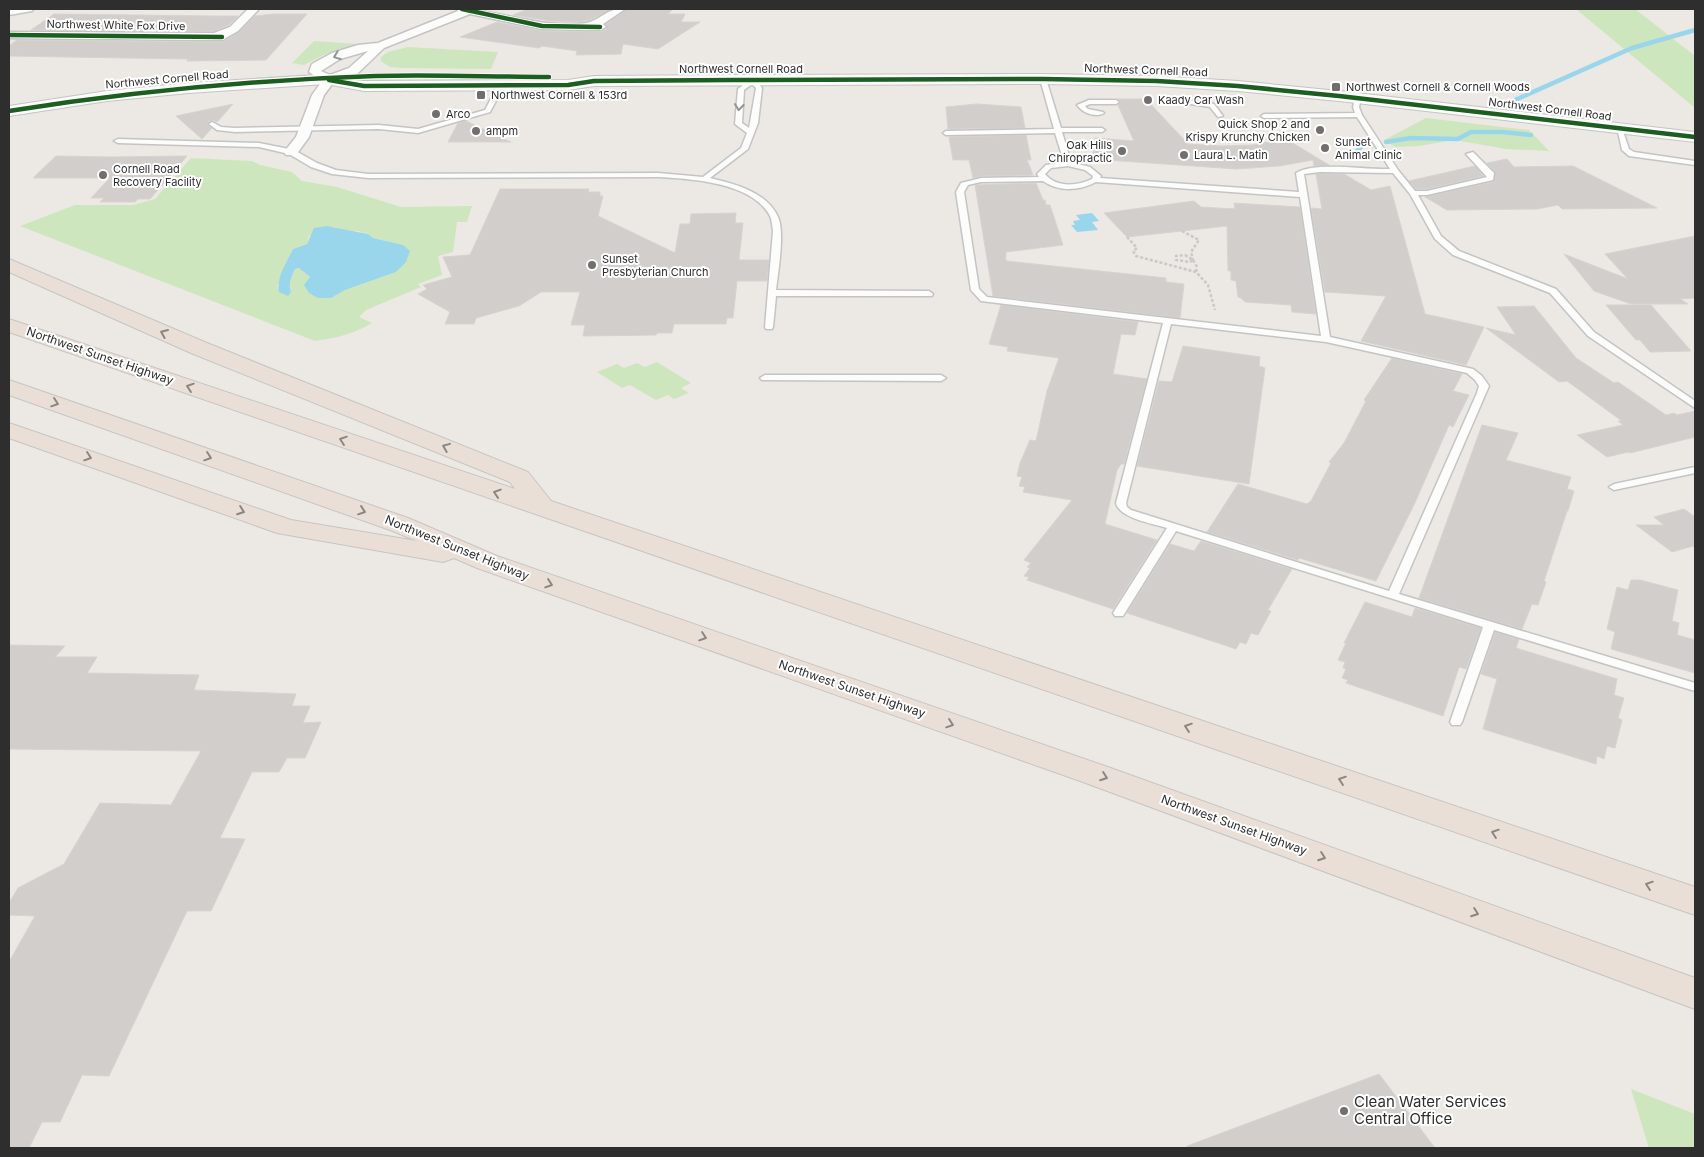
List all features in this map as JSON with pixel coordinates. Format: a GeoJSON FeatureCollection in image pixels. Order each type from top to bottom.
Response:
{"type":"FeatureCollection","features":[{"type":"Feature","properties":{"kind":"highway"},"geometry":{"type":"LineString","coordinates":[[9,265],[199,348],[519,477],[543,508]]}},
{"type":"Feature","properties":{"kind":"highway","name":"Northwest Sunset Highway"},"geometry":{"type":"LineString","coordinates":[[9,325],[1695,901]]}},
{"type":"Feature","properties":{"kind":"highway","name":"Northwest Sunset Highway"},"geometry":{"type":"LineString","coordinates":[[9,387],[399,524],[487,562],[1094,774],[1695,994]]}},
{"type":"Feature","properties":{"kind":"highway"},"geometry":{"type":"LineString","coordinates":[[9,430],[286,527],[487,562]]}},
{"type":"Feature","properties":{"kind":"main road","name":"Northwest Cornell Road"},"geometry":{"type":"LineString","coordinates":[[9,111],[107,96],[195,87],[374,76],[572,78],[594,81],[1043,79],[1189,83],[1358,98],[1695,137]]}},
{"type":"Feature","properties":{"kind":"main road","name":"Northwest Cornell Road"},"geometry":{"type":"LineString","coordinates":[[329,80],[364,86],[568,86],[594,81]]}},
{"type":"Feature","properties":{"kind":"street"},"geometry":{"type":"LineString","coordinates":[[9,12],[28,9]]}},
{"type":"Feature","properties":{"kind":"street","name":"Northwest White Fox Drive"},"geometry":{"type":"LineString","coordinates":[[9,35],[220,37],[234,29],[254,9]]}},
{"type":"Feature","properties":{"kind":"street"},"geometry":{"type":"LineString","coordinates":[[329,80],[315,72],[316,67],[321,63],[358,49],[380,46],[468,9],[555,28],[575,29],[596,27],[620,9]]}},
{"type":"Feature","properties":{"kind":"street"},"geometry":{"type":"LineString","coordinates":[[291,152],[306,127],[318,96],[329,80],[353,71],[380,46]]}},
{"type":"Feature","properties":{"kind":"lane"},"geometry":{"type":"LineString","coordinates":[[1043,79],[1068,164]]}},
{"type":"Feature","properties":{"kind":"lane"},"geometry":{"type":"LineString","coordinates":[[706,178],[744,149],[755,123],[759,88],[753,80],[741,89],[738,124],[751,132]]}},
{"type":"Feature","properties":{"kind":"lane"},"geometry":{"type":"LineString","coordinates":[[212,124],[219,129],[235,130],[306,127],[379,127],[418,131],[488,111],[496,95],[497,86]]}},
{"type":"Feature","properties":{"kind":"lane"},"geometry":{"type":"LineString","coordinates":[[1358,98],[1356,107],[1359,115],[1395,171],[1413,194],[1438,237],[1456,253],[1554,291],[1583,328],[1590,334],[1695,404]]}},
{"type":"Feature","properties":{"kind":"lane"},"geometry":{"type":"LineString","coordinates":[[1101,113],[1086,111],[1080,106],[1089,102],[1116,102]]}},
{"type":"Feature","properties":{"kind":"lane"},"geometry":{"type":"LineString","coordinates":[[1180,102],[1212,105],[1220,116]]}},
{"type":"Feature","properties":{"kind":"lane"},"geometry":{"type":"LineString","coordinates":[[1264,116],[1359,115]]}},
{"type":"Feature","properties":{"kind":"lane"},"geometry":{"type":"LineString","coordinates":[[1619,128],[1626,150],[1632,154],[1695,163]]}},
{"type":"Feature","properties":{"kind":"lane"},"geometry":{"type":"LineString","coordinates":[[946,133],[1058,131],[1073,129],[1102,130]]}},
{"type":"Feature","properties":{"kind":"lane"},"geometry":{"type":"LineString","coordinates":[[118,141],[259,146],[291,152],[314,165],[335,172],[368,176],[658,175],[706,178],[754,196],[766,205],[774,216],[777,231],[769,327]]}},
{"type":"Feature","properties":{"kind":"lane"},"geometry":{"type":"LineString","coordinates":[[1413,194],[1427,193],[1490,178],[1491,175],[1470,154]]}},
{"type":"Feature","properties":{"kind":"lane"},"geometry":{"type":"LineString","coordinates":[[1043,179],[1041,174],[1043,170],[1057,165],[1068,164],[1088,168],[1097,176],[1095,180]]}},
{"type":"Feature","properties":{"kind":"lane"},"geometry":{"type":"LineString","coordinates":[[1326,339],[1300,173],[1306,170],[1380,173],[1395,171]]}},
{"type":"Feature","properties":{"kind":"lane"},"geometry":{"type":"LineString","coordinates":[[1304,195],[1095,180],[1081,186],[1059,186],[1043,179],[981,180],[965,183],[960,192],[976,290],[984,299],[1326,339],[1470,371],[1479,378],[1484,386],[1393,596]]}},
{"type":"Feature","properties":{"kind":"lane"},"geometry":{"type":"LineString","coordinates":[[772,293],[929,294]]}},
{"type":"Feature","properties":{"kind":"lane"},"geometry":{"type":"LineString","coordinates":[[1168,320],[1121,503],[1122,508],[1135,516],[1172,528],[1695,686]]}},
{"type":"Feature","properties":{"kind":"lane"},"geometry":{"type":"LineString","coordinates":[[765,378],[941,378]]}},
{"type":"Feature","properties":{"kind":"lane"},"geometry":{"type":"LineString","coordinates":[[1614,487],[1695,470]]}},
{"type":"Feature","properties":{"kind":"lane"},"geometry":{"type":"LineString","coordinates":[[1120,613],[1172,528]]}},
{"type":"Feature","properties":{"kind":"lane"},"geometry":{"type":"LineString","coordinates":[[1456,722],[1490,625]]}},
{"type":"Feature","properties":{"kind":"path"},"geometry":{"type":"LineString","coordinates":[[1182,231],[1199,240],[1192,252],[1193,260]]}},
{"type":"Feature","properties":{"kind":"path"},"geometry":{"type":"LineString","coordinates":[[1127,237],[1137,248],[1133,251],[1136,256],[1196,272],[1208,282],[1215,310],[1216,326]]}},
{"type":"Feature","properties":{"kind":"path"},"geometry":{"type":"LineString","coordinates":[[1193,260],[1190,262],[1176,260],[1176,256],[1188,256],[1193,260],[1197,267],[1196,272]]}},
{"type":"Feature","properties":{"kind":"green space"},"geometry":{"type":"Polygon","coordinates":[[[1576,9],[1635,9],[1695,56],[1695,108],[1576,9]]]}},
{"type":"Feature","properties":{"kind":"green space"},"geometry":{"type":"Polygon","coordinates":[[[314,41],[358,44],[328,53],[304,65],[292,63],[314,41]]]}},
{"type":"Feature","properties":{"kind":"green space"},"geometry":{"type":"Polygon","coordinates":[[[408,47],[498,52],[491,69],[403,68],[390,67],[381,61],[381,57],[388,52],[408,47]]]}},
{"type":"Feature","properties":{"kind":"green space"},"geometry":{"type":"Polygon","coordinates":[[[1426,118],[1529,130],[1549,151],[1506,149],[1455,140],[1419,146],[1395,147],[1384,140],[1426,118]]]}},
{"type":"Feature","properties":{"kind":"green space"},"geometry":{"type":"Polygon","coordinates":[[[191,158],[252,161],[260,165],[292,172],[302,181],[337,187],[401,207],[472,206],[467,222],[457,222],[453,252],[438,256],[442,275],[418,284],[421,287],[366,310],[359,317],[372,323],[365,327],[345,335],[315,341],[20,226],[75,205],[133,205],[155,199],[191,158]],[[335,227],[309,236],[307,244],[293,249],[285,264],[277,287],[288,285],[295,269],[300,268],[331,298],[345,290],[396,272],[390,242],[373,238],[368,234],[358,231],[343,230],[335,227]]]}},
{"type":"Feature","properties":{"kind":"green space"},"geometry":{"type":"Polygon","coordinates":[[[657,362],[691,383],[681,388],[689,393],[674,399],[668,395],[656,400],[630,385],[622,388],[597,372],[617,364],[624,368],[637,363],[645,367],[657,362]]]}},
{"type":"Feature","properties":{"kind":"green space"},"geometry":{"type":"Polygon","coordinates":[[[1631,1089],[1695,1114],[1695,1148],[1649,1148],[1631,1089]]]}},
{"type":"Feature","properties":{"kind":"water"},"geometry":{"type":"Polygon","coordinates":[[[1092,213],[1099,221],[1092,222],[1098,230],[1077,232],[1071,225],[1075,225],[1073,221],[1080,220],[1076,215],[1092,213]]]}},
{"type":"Feature","properties":{"kind":"water"},"geometry":{"type":"Polygon","coordinates":[[[327,226],[368,234],[373,238],[403,245],[410,251],[406,262],[396,272],[345,290],[331,298],[318,298],[309,293],[304,285],[310,277],[299,268],[295,269],[291,278],[291,292],[288,296],[279,292],[279,281],[293,249],[307,244],[314,228],[327,226]]]}},
{"type":"Feature","properties":{"kind":"building"},"geometry":{"type":"Polygon","coordinates":[[[528,9],[612,9],[589,20],[580,22],[550,21],[513,15],[528,9]]]}},
{"type":"Feature","properties":{"kind":"building"},"geometry":{"type":"Polygon","coordinates":[[[627,9],[673,9],[668,14],[685,14],[681,22],[700,22],[658,49],[623,44],[621,54],[576,55],[577,51],[542,46],[539,48],[460,37],[497,22],[542,31],[600,32],[607,29],[606,24],[627,9]]]}},
{"type":"Feature","properties":{"kind":"building"},"geometry":{"type":"Polygon","coordinates":[[[54,14],[238,16],[229,25],[214,31],[31,30],[54,14]]]}},
{"type":"Feature","properties":{"kind":"building"},"geometry":{"type":"Polygon","coordinates":[[[307,14],[266,60],[187,61],[188,59],[9,56],[9,46],[17,40],[222,42],[239,32],[255,16],[307,14]]]}},
{"type":"Feature","properties":{"kind":"building"},"geometry":{"type":"Polygon","coordinates":[[[1118,99],[1146,99],[1188,144],[1252,145],[1286,139],[1329,165],[1314,166],[1313,160],[1279,166],[1237,169],[1092,159],[1095,138],[1134,141],[1118,105],[1121,101],[1118,99]]]}},
{"type":"Feature","properties":{"kind":"building"},"geometry":{"type":"Polygon","coordinates":[[[233,104],[217,122],[213,120],[208,122],[208,126],[212,128],[202,139],[176,116],[233,104]]]}},
{"type":"Feature","properties":{"kind":"building"},"geometry":{"type":"Polygon","coordinates":[[[977,104],[1021,107],[1025,128],[948,129],[946,107],[977,104]]]}},
{"type":"Feature","properties":{"kind":"building","name":"ampm"},"geometry":{"type":"Polygon","coordinates":[[[466,121],[511,142],[448,142],[458,123],[466,121]]]}},
{"type":"Feature","properties":{"kind":"building"},"geometry":{"type":"Polygon","coordinates":[[[1026,135],[1031,160],[1027,160],[1033,175],[981,176],[973,178],[969,160],[953,160],[949,137],[1026,135]]]}},
{"type":"Feature","properties":{"kind":"building","name":"Cornell Road Recovery Facility"},"geometry":{"type":"Polygon","coordinates":[[[56,156],[187,156],[150,199],[138,199],[135,202],[100,202],[104,198],[91,198],[110,178],[33,178],[56,156]]]}},
{"type":"Feature","properties":{"kind":"building"},"geometry":{"type":"Polygon","coordinates":[[[1507,159],[1514,167],[1573,166],[1657,208],[1562,209],[1558,205],[1537,209],[1447,210],[1425,197],[1493,182],[1495,172],[1487,163],[1507,159]]]}},
{"type":"Feature","properties":{"kind":"building"},"geometry":{"type":"Polygon","coordinates":[[[1475,166],[1483,176],[1427,189],[1416,189],[1409,181],[1475,166]]]}},
{"type":"Feature","properties":{"kind":"building"},"geometry":{"type":"Polygon","coordinates":[[[1316,174],[1344,174],[1371,190],[1390,186],[1425,314],[1484,327],[1466,365],[1361,341],[1386,296],[1325,292],[1311,208],[1322,209],[1316,174]]]}},
{"type":"Feature","properties":{"kind":"building"},"geometry":{"type":"Polygon","coordinates":[[[1036,183],[1046,205],[1050,205],[1063,245],[1006,252],[1006,261],[1166,278],[1166,282],[1184,284],[1180,318],[993,296],[975,185],[1036,183]]]}},
{"type":"Feature","properties":{"kind":"building","name":"Sunset Presbyterian Church"},"geometry":{"type":"Polygon","coordinates":[[[500,189],[589,189],[588,192],[600,192],[600,196],[603,196],[598,216],[675,253],[680,224],[690,224],[691,214],[736,213],[735,223],[743,223],[739,260],[769,260],[767,281],[737,281],[733,318],[727,318],[726,324],[674,324],[672,333],[583,336],[585,325],[571,325],[580,292],[541,292],[519,306],[476,318],[474,324],[445,324],[450,312],[418,294],[427,289],[423,285],[452,277],[443,257],[470,255],[500,189]]]}},
{"type":"Feature","properties":{"kind":"building"},"geometry":{"type":"Polygon","coordinates":[[[1194,201],[1201,207],[1235,209],[1234,203],[1300,207],[1316,314],[1292,312],[1291,305],[1245,302],[1238,297],[1236,281],[1231,280],[1231,271],[1228,271],[1227,226],[1127,237],[1104,213],[1194,201]]]}},
{"type":"Feature","properties":{"kind":"building"},"geometry":{"type":"Polygon","coordinates":[[[1695,236],[1695,298],[1680,299],[1688,304],[1631,304],[1594,291],[1564,254],[1628,279],[1605,254],[1695,236]]]}},
{"type":"Feature","properties":{"kind":"building"},"geometry":{"type":"Polygon","coordinates":[[[1001,305],[1138,322],[1135,335],[1121,334],[1113,374],[1147,379],[1124,464],[1121,464],[1117,470],[1105,524],[1157,540],[1113,609],[1027,580],[1029,577],[1024,576],[1030,568],[1027,567],[1031,563],[1024,560],[1072,500],[1023,492],[1025,487],[1019,486],[1022,477],[1017,476],[1020,463],[1030,440],[1036,441],[1047,391],[1059,358],[1007,351],[1008,347],[989,344],[1001,305]]]}},
{"type":"Feature","properties":{"kind":"building"},"geometry":{"type":"Polygon","coordinates":[[[1606,305],[1651,305],[1691,351],[1650,352],[1640,340],[1636,340],[1606,305]]]}},
{"type":"Feature","properties":{"kind":"building"},"geometry":{"type":"Polygon","coordinates":[[[1534,306],[1576,358],[1614,383],[1618,382],[1666,415],[1674,413],[1677,415],[1695,411],[1695,437],[1607,457],[1577,435],[1623,425],[1618,421],[1622,421],[1567,381],[1559,382],[1486,328],[1516,335],[1497,307],[1534,306]]]}},
{"type":"Feature","properties":{"kind":"building"},"geometry":{"type":"Polygon","coordinates":[[[1183,346],[1260,357],[1259,366],[1265,368],[1249,484],[1137,466],[1159,381],[1172,382],[1183,346]]]}},
{"type":"Feature","properties":{"kind":"building"},"geometry":{"type":"Polygon","coordinates":[[[1392,358],[1462,374],[1453,391],[1469,395],[1453,427],[1449,425],[1414,505],[1376,581],[1299,558],[1298,560],[1207,532],[1238,484],[1307,504],[1311,501],[1331,463],[1329,462],[1344,443],[1366,401],[1364,400],[1392,358]]]}},
{"type":"Feature","properties":{"kind":"building"},"geometry":{"type":"Polygon","coordinates":[[[1482,425],[1518,433],[1506,460],[1571,477],[1567,489],[1574,491],[1544,581],[1546,582],[1538,605],[1532,604],[1522,629],[1419,598],[1482,425]]]}},
{"type":"Feature","properties":{"kind":"building"},"geometry":{"type":"Polygon","coordinates":[[[1684,509],[1695,517],[1695,548],[1693,546],[1672,552],[1636,525],[1664,525],[1654,517],[1684,509]]]}},
{"type":"Feature","properties":{"kind":"building"},"geometry":{"type":"Polygon","coordinates":[[[1201,541],[1292,569],[1268,610],[1271,611],[1258,635],[1251,633],[1246,644],[1240,642],[1236,649],[1127,613],[1170,544],[1194,551],[1201,541]]]}},
{"type":"Feature","properties":{"kind":"building"},"geometry":{"type":"Polygon","coordinates":[[[1631,580],[1640,580],[1678,590],[1672,621],[1679,623],[1677,635],[1695,640],[1695,673],[1611,649],[1615,632],[1607,629],[1617,587],[1628,590],[1631,580]]]}},
{"type":"Feature","properties":{"kind":"building"},"geometry":{"type":"Polygon","coordinates":[[[1365,602],[1412,617],[1415,608],[1481,628],[1466,669],[1459,667],[1443,716],[1346,683],[1348,680],[1342,678],[1346,669],[1343,668],[1345,662],[1338,660],[1346,643],[1344,643],[1365,602]]]}},
{"type":"Feature","properties":{"kind":"building"},"geometry":{"type":"Polygon","coordinates":[[[1495,632],[1519,639],[1516,648],[1617,679],[1614,695],[1624,698],[1618,718],[1622,720],[1615,748],[1607,746],[1604,759],[1597,756],[1596,764],[1483,729],[1497,679],[1481,674],[1495,632]]]}},
{"type":"Feature","properties":{"kind":"building"},"geometry":{"type":"Polygon","coordinates":[[[9,645],[65,646],[55,657],[97,657],[87,673],[199,675],[194,690],[296,694],[292,706],[310,706],[303,723],[321,722],[305,758],[287,758],[279,772],[252,772],[220,838],[245,839],[211,911],[187,911],[109,1076],[82,1075],[60,1122],[42,1122],[29,1148],[9,1148],[9,962],[35,916],[9,915],[9,903],[18,888],[64,864],[100,803],[171,805],[201,751],[9,749],[9,645]]]}},
{"type":"Feature","properties":{"kind":"building","name":"Clean Water Services Central Office"},"geometry":{"type":"Polygon","coordinates":[[[1379,1074],[1435,1148],[1188,1148],[1187,1146],[1379,1074]]]}},
{"type":"Feature","properties":{"kind":"waterway"},"geometry":{"type":"LineString","coordinates":[[1515,100],[1632,48],[1695,30]]}},
{"type":"Feature","properties":{"kind":"waterway"},"geometry":{"type":"LineString","coordinates":[[1386,142],[1411,138],[1458,139],[1471,132],[1503,132],[1531,135]]}},
{"type":"Feature","properties":{"kind":"waterway"},"geometry":{"type":"LineString","coordinates":[[1356,152],[1367,141]]}},
{"type":"Feature","properties":{"kind":"cycle path"},"geometry":{"type":"LineString","coordinates":[[462,9],[542,26],[600,27]]}},
{"type":"Feature","properties":{"kind":"cycle path"},"geometry":{"type":"LineString","coordinates":[[9,35],[222,37]]}},
{"type":"Feature","properties":{"kind":"cycle path"},"geometry":{"type":"LineString","coordinates":[[9,111],[107,96],[210,86],[375,76],[549,77]]}},
{"type":"Feature","properties":{"kind":"cycle path"},"geometry":{"type":"LineString","coordinates":[[329,80],[364,86],[568,85],[594,81],[734,80],[1043,79],[1157,81],[1238,86],[1339,96],[1695,137]]}},
{"type":"Feature","properties":{"kind":"place","name":"Northwest Cornell & Cornell Woods"},"geometry":{"type":"Point","coordinates":[1336,87]}},
{"type":"Feature","properties":{"kind":"place","name":"Northwest Cornell & 153rd"},"geometry":{"type":"Point","coordinates":[481,95]}},
{"type":"Feature","properties":{"kind":"place","name":"Kaady Car Wash"},"geometry":{"type":"Point","coordinates":[1148,100]}},
{"type":"Feature","properties":{"kind":"place","name":"Arco"},"geometry":{"type":"Point","coordinates":[436,114]}},
{"type":"Feature","properties":{"kind":"place","name":"Quick Shop 2 and Krispy Krunchy Chicken"},"geometry":{"type":"Point","coordinates":[1320,130]}},
{"type":"Feature","properties":{"kind":"place","name":"ampm"},"geometry":{"type":"Point","coordinates":[476,131]}},
{"type":"Feature","properties":{"kind":"place","name":"Sunset Animal Clinic"},"geometry":{"type":"Point","coordinates":[1325,148]}},
{"type":"Feature","properties":{"kind":"place","name":"Oak Hills Chiropractic"},"geometry":{"type":"Point","coordinates":[1122,151]}},
{"type":"Feature","properties":{"kind":"place","name":"Laura L. Matin"},"geometry":{"type":"Point","coordinates":[1184,155]}},
{"type":"Feature","properties":{"kind":"place","name":"Cornell Road Recovery Facility"},"geometry":{"type":"Point","coordinates":[103,175]}},
{"type":"Feature","properties":{"kind":"place","name":"Sunset Presbyterian Church"},"geometry":{"type":"Point","coordinates":[592,265]}},
{"type":"Feature","properties":{"kind":"place","name":"Clean Water Services Central Office"},"geometry":{"type":"Point","coordinates":[1344,1111]}}]}
